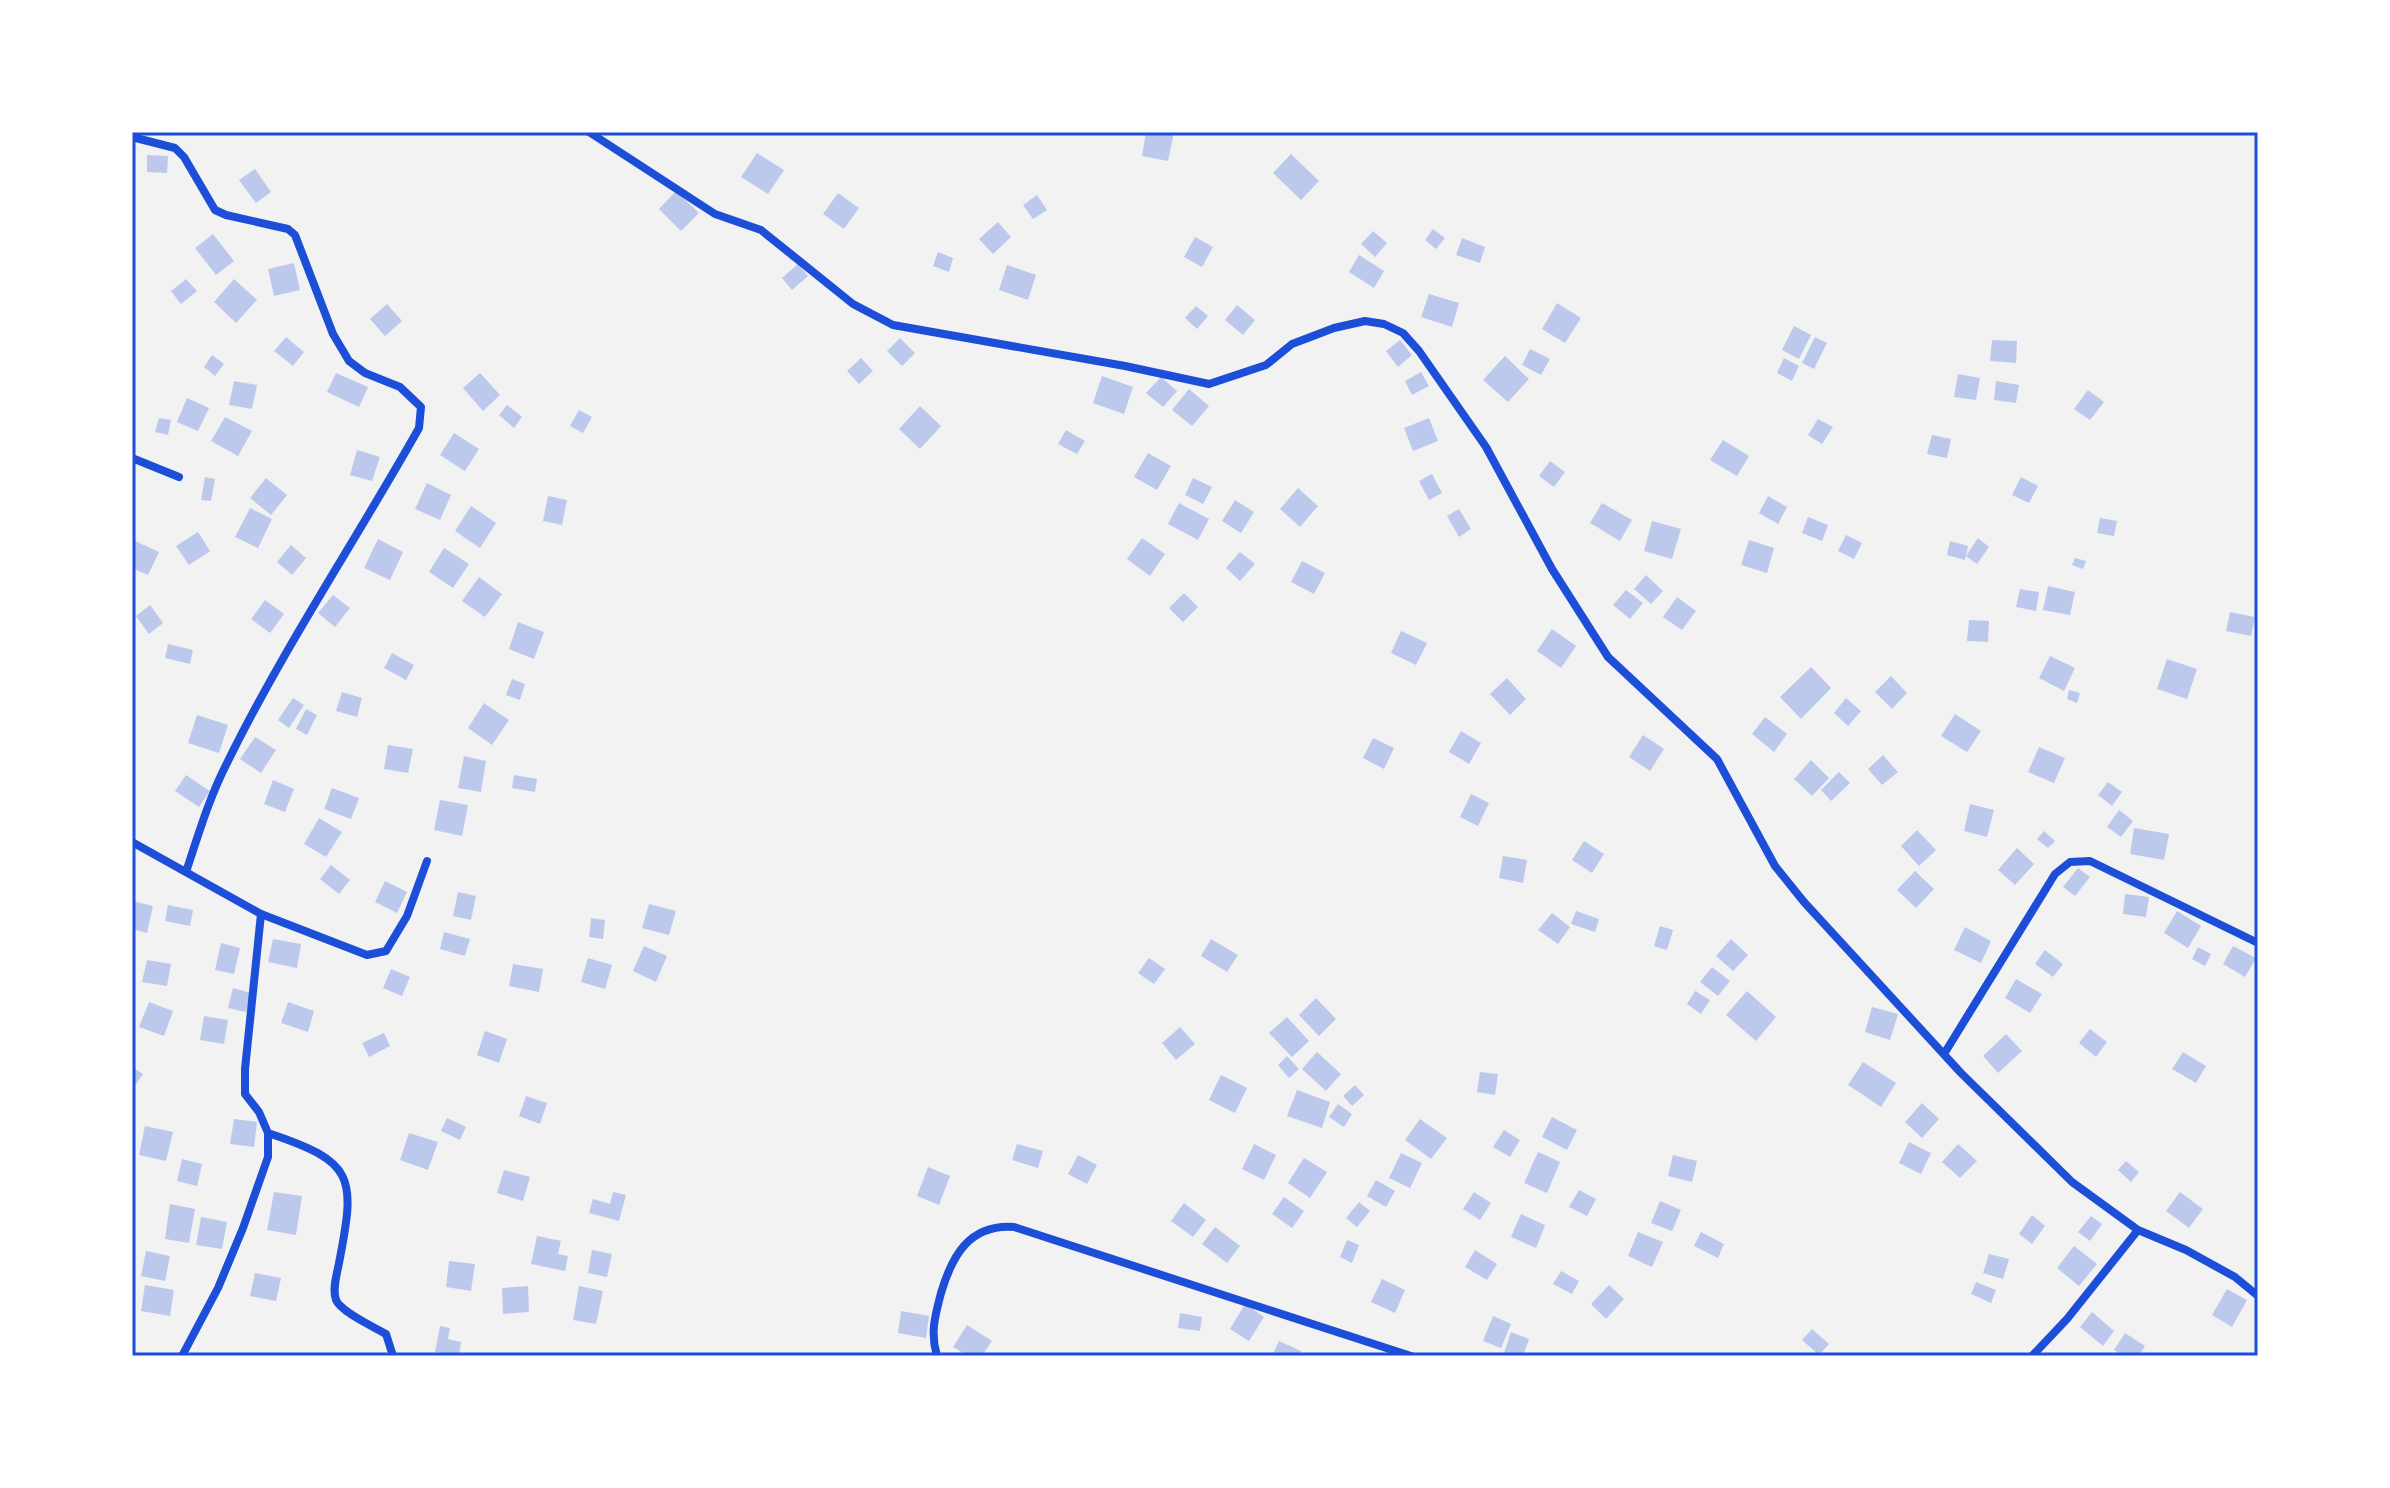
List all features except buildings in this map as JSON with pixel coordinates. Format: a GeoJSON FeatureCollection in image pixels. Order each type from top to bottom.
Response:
{"type":"FeatureCollection","features":[{"type":"Feature","properties":{"kind":"street"},"geometry":{"type":"LineString","coordinates":[[589,132],[715,214],[761,230],[853,304],[893,325],[1209,384],[1266,365],[1292,344],[1334,328],[1365,321],[1384,324],[1403,333],[1486,447],[1552,569],[1608,657],[1717,759],[1775,866],[1804,902],[1944,1054],[2072,1182],[2138,1230],[2186,1250],[2235,1277],[2258,1296]]}},
{"type":"Feature","properties":{"kind":"street"},"geometry":{"type":"LineString","coordinates":[[132,137],[175,148],[184,157],[215,210],[288,229],[295,235],[333,334],[349,361],[365,373],[400,387],[421,407],[422,417],[419,428],[382,494],[317,597],[226,764],[186,872]]}},
{"type":"Feature","properties":{"kind":"street"},"geometry":{"type":"LineString","coordinates":[[132,458],[179,477]]}},
{"type":"Feature","properties":{"kind":"street"},"geometry":{"type":"LineString","coordinates":[[132,842],[261,914],[367,955],[386,951],[407,916],[427,861]]}},
{"type":"Feature","properties":{"kind":"street"},"geometry":{"type":"LineString","coordinates":[[1944,1054],[2055,874],[2070,862],[2090,861],[2258,943]]}},
{"type":"Feature","properties":{"kind":"street"},"geometry":{"type":"LineString","coordinates":[[182,1356],[218,1288],[268,1157],[268,1133],[259,1112],[245,1094],[261,914]]}},
{"type":"Feature","properties":{"kind":"street"},"geometry":{"type":"LineString","coordinates":[[268,1133],[305,1146],[333,1161],[344,1178],[348,1197],[347,1223],[335,1288],[336,1301],[343,1309],[386,1334],[393,1356]]}},
{"type":"Feature","properties":{"kind":"street"},"geometry":{"type":"LineString","coordinates":[[937,1356],[933,1328],[953,1258],[967,1242],[1002,1226],[1014,1227],[1236,1297],[1411,1356]]}},
{"type":"Feature","properties":{"kind":"street"},"geometry":{"type":"LineString","coordinates":[[2032,1356],[2067,1319],[2138,1230]]}}]}
